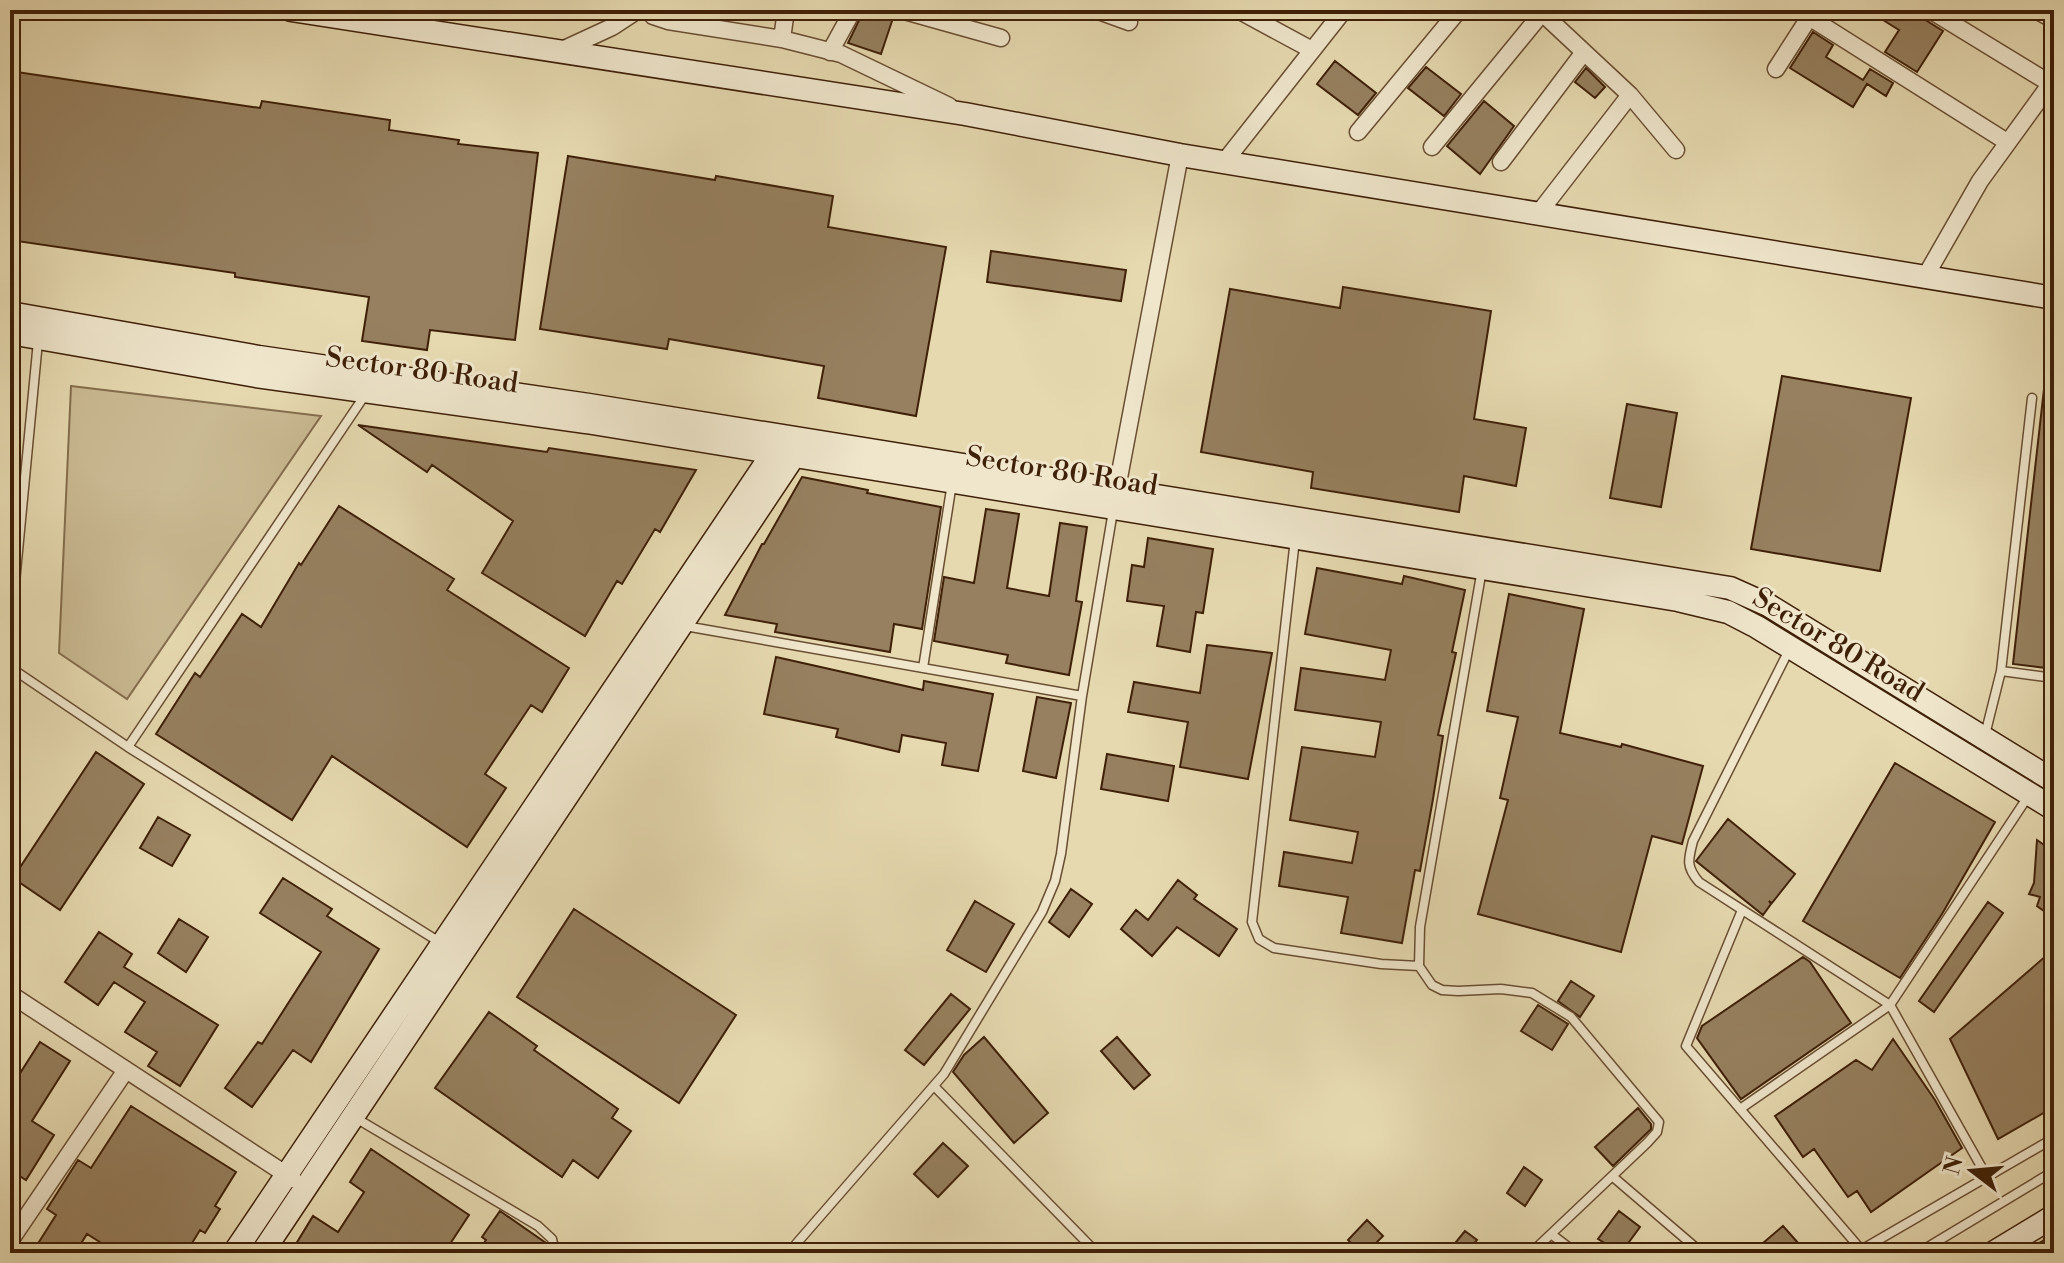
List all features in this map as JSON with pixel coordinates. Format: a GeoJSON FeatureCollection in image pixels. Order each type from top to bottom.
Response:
{"type":"FeatureCollection","features":[{"type":"Feature","properties":{"kind":"street"},"geometry":{"type":"LineString","coordinates":[[291,10],[340,14],[559,52],[965,114],[1180,155],[2054,298]]}},
{"type":"Feature","properties":{"kind":"street"},"geometry":{"type":"LineString","coordinates":[[559,52],[612,27],[638,10]]}},
{"type":"Feature","properties":{"kind":"street"},"geometry":{"type":"LineString","coordinates":[[649,10],[653,16],[668,21],[782,39],[830,52],[965,114]]}},
{"type":"Feature","properties":{"kind":"street"},"geometry":{"type":"LineString","coordinates":[[782,39],[786,10]]}},
{"type":"Feature","properties":{"kind":"street"},"geometry":{"type":"LineString","coordinates":[[830,52],[853,10]]}},
{"type":"Feature","properties":{"kind":"street"},"geometry":{"type":"LineString","coordinates":[[901,10],[1001,38]]}},
{"type":"Feature","properties":{"kind":"street"},"geometry":{"type":"LineString","coordinates":[[1096,10],[1129,22]]}},
{"type":"Feature","properties":{"kind":"street"},"geometry":{"type":"LineString","coordinates":[[1238,10],[1312,50]]}},
{"type":"Feature","properties":{"kind":"street"},"geometry":{"type":"LineString","coordinates":[[1225,161],[1344,10]]}},
{"type":"Feature","properties":{"kind":"street"},"geometry":{"type":"LineString","coordinates":[[1358,132],[1459,10]]}},
{"type":"Feature","properties":{"kind":"street"},"geometry":{"type":"LineString","coordinates":[[1925,277],[1980,181],[2052,81],[1930,10]]}},
{"type":"Feature","properties":{"kind":"street"},"geometry":{"type":"LineString","coordinates":[[2036,10],[2054,20]]}},
{"type":"Feature","properties":{"kind":"street"},"geometry":{"type":"LineString","coordinates":[[1432,147],[1541,12],[1630,95],[1676,150]]}},
{"type":"Feature","properties":{"kind":"street"},"geometry":{"type":"LineString","coordinates":[[1776,69],[1811,14],[2007,142]]}},
{"type":"Feature","properties":{"kind":"street"},"geometry":{"type":"LineString","coordinates":[[1501,162],[1584,52]]}},
{"type":"Feature","properties":{"kind":"street"},"geometry":{"type":"LineString","coordinates":[[1538,214],[1630,95]]}},
{"type":"Feature","properties":{"kind":"street"},"geometry":{"type":"LineString","coordinates":[[1116,499],[1180,155]]}},
{"type":"Feature","properties":{"kind":"street","name":"Sector 80 Road"},"geometry":{"type":"LineString","coordinates":[[10,313],[40,328],[256,376],[373,382],[790,446],[1484,558],[1678,600],[1728,612],[2046,800]]}},
{"type":"Feature","properties":{"kind":"street","name":"Sector 80 Road"},"geometry":{"type":"LineString","coordinates":[[10,333],[40,328]]}},
{"type":"Feature","properties":{"kind":"street"},"geometry":{"type":"LineString","coordinates":[[234,1253],[353,1117],[683,626],[790,446]]}},
{"type":"Feature","properties":{"kind":"street"},"geometry":{"type":"LineString","coordinates":[[262,1253],[296,1181],[441,943],[790,446]]}},
{"type":"Feature","properties":{"kind":"street","name":"Sector 80 Road"},"geometry":{"type":"LineString","coordinates":[[790,446],[952,482],[1116,499],[1295,539],[1730,588],[1768,605],[2054,781]]}},
{"type":"Feature","properties":{"kind":"street"},"geometry":{"type":"LineString","coordinates":[[10,994],[296,1181]]}},
{"type":"Feature","properties":{"kind":"street"},"geometry":{"type":"LineString","coordinates":[[10,1241],[16,1217],[126,1070]]}},
{"type":"Feature","properties":{"kind":"street"},"geometry":{"type":"LineString","coordinates":[[1993,1253],[2054,1216]]}},
{"type":"Feature","properties":{"kind":"street"},"geometry":{"type":"LineString","coordinates":[[2045,1253],[2054,1248]]}},
{"type":"Feature","properties":{"kind":"lane"},"geometry":{"type":"LineString","coordinates":[[10,635],[40,328]]}},
{"type":"Feature","properties":{"kind":"lane"},"geometry":{"type":"LineString","coordinates":[[128,747],[373,382]]}},
{"type":"Feature","properties":{"kind":"lane"},"geometry":{"type":"LineString","coordinates":[[1985,738],[2001,671],[2032,398]]}},
{"type":"Feature","properties":{"kind":"lane"},"geometry":{"type":"LineString","coordinates":[[923,668],[952,482]]}},
{"type":"Feature","properties":{"kind":"lane"},"geometry":{"type":"LineString","coordinates":[[796,1244],[944,1074],[1042,912],[1055,881],[1061,854],[1082,696],[1116,499]]}},
{"type":"Feature","properties":{"kind":"lane"},"geometry":{"type":"LineString","coordinates":[[1295,539],[1252,922],[1259,939],[1274,948],[1381,964],[1419,966]]}},
{"type":"Feature","properties":{"kind":"lane"},"geometry":{"type":"LineString","coordinates":[[1484,558],[1420,927],[1419,966],[1432,985],[1442,990],[1501,989],[1532,993],[1571,1017],[1659,1122],[1657,1132],[1531,1253]]}},
{"type":"Feature","properties":{"kind":"lane"},"geometry":{"type":"LineString","coordinates":[[683,626],[1082,696]]}},
{"type":"Feature","properties":{"kind":"lane"},"geometry":{"type":"LineString","coordinates":[[1790,647],[1693,841],[1687,863],[1689,871],[1699,882],[1890,1005],[1987,1177]]}},
{"type":"Feature","properties":{"kind":"lane"},"geometry":{"type":"LineString","coordinates":[[10,657],[17,672],[128,747],[441,943]]}},
{"type":"Feature","properties":{"kind":"lane"},"geometry":{"type":"LineString","coordinates":[[2001,671],[2054,678]]}},
{"type":"Feature","properties":{"kind":"lane"},"geometry":{"type":"LineString","coordinates":[[1740,1109],[1890,1005],[2046,800]]}},
{"type":"Feature","properties":{"kind":"lane"},"geometry":{"type":"LineString","coordinates":[[1742,910],[1686,1046],[1862,1251],[2054,1138]]}},
{"type":"Feature","properties":{"kind":"lane"},"geometry":{"type":"LineString","coordinates":[[934,1086],[1097,1253]]}},
{"type":"Feature","properties":{"kind":"lane"},"geometry":{"type":"LineString","coordinates":[[353,1117],[538,1226],[552,1239],[555,1253]]}},
{"type":"Feature","properties":{"kind":"lane"},"geometry":{"type":"LineString","coordinates":[[1918,1253],[2054,1171]]}},
{"type":"Feature","properties":{"kind":"lane"},"geometry":{"type":"LineString","coordinates":[[1612,1176],[1702,1253]]}},
{"type":"Feature","properties":{"kind":"lane"},"geometry":{"type":"LineString","coordinates":[[1551,1234],[1576,1253]]}},
{"type":"Feature","properties":{"kind":"shaded area"},"geometry":{"type":"Polygon","coordinates":[[[71,386],[321,416],[127,699],[59,653],[71,386]]]}},
{"type":"Feature","properties":{"kind":"building"},"geometry":{"type":"Polygon","coordinates":[[[864,10],[893,18],[881,54],[848,43],[864,10]]]}},
{"type":"Feature","properties":{"kind":"building"},"geometry":{"type":"Polygon","coordinates":[[[1867,10],[1919,10],[1924,19],[1943,31],[1917,72],[1885,52],[1899,30],[1867,10]]]}},
{"type":"Feature","properties":{"kind":"building"},"geometry":{"type":"Polygon","coordinates":[[[1813,32],[1833,45],[1826,57],[1863,80],[1870,69],[1893,83],[1886,96],[1867,84],[1853,107],[1790,68],[1813,32]]]}},
{"type":"Feature","properties":{"kind":"building"},"geometry":{"type":"Polygon","coordinates":[[[1335,61],[1376,93],[1358,115],[1317,84],[1335,61]]]}},
{"type":"Feature","properties":{"kind":"building"},"geometry":{"type":"Polygon","coordinates":[[[1426,67],[1461,94],[1444,116],[1408,88],[1426,67]]]}},
{"type":"Feature","properties":{"kind":"building"},"geometry":{"type":"Polygon","coordinates":[[[1586,68],[1605,87],[1595,98],[1575,82],[1586,68]]]}},
{"type":"Feature","properties":{"kind":"building"},"geometry":{"type":"Polygon","coordinates":[[[10,71],[260,108],[262,101],[390,120],[389,130],[459,140],[458,144],[538,153],[515,340],[430,330],[427,350],[362,341],[369,297],[235,277],[235,273],[10,240],[10,71]]]}},
{"type":"Feature","properties":{"kind":"building"},"geometry":{"type":"Polygon","coordinates":[[[1484,101],[1514,126],[1480,174],[1447,146],[1484,101]]]}},
{"type":"Feature","properties":{"kind":"building"},"geometry":{"type":"Polygon","coordinates":[[[568,156],[833,196],[828,227],[946,247],[916,416],[818,398],[824,366],[669,339],[667,349],[540,329],[568,156]]]}},
{"type":"Feature","properties":{"kind":"building"},"geometry":{"type":"Polygon","coordinates":[[[991,251],[1126,270],[1121,301],[987,282],[991,251]]]}},
{"type":"Feature","properties":{"kind":"building"},"geometry":{"type":"Polygon","coordinates":[[[1343,287],[1491,311],[1474,419],[1526,428],[1516,486],[1464,476],[1459,512],[1311,488],[1313,472],[1201,452],[1230,289],[1340,308],[1343,287]]]}},
{"type":"Feature","properties":{"kind":"building"},"geometry":{"type":"Polygon","coordinates":[[[1782,376],[1911,398],[1880,571],[1751,549],[1782,376]]]}},
{"type":"Feature","properties":{"kind":"building"},"geometry":{"type":"Polygon","coordinates":[[[2045,380],[2054,381],[2054,669],[2013,664],[2045,380]]]}},
{"type":"Feature","properties":{"kind":"building"},"geometry":{"type":"Polygon","coordinates":[[[1627,404],[1677,413],[1661,507],[1610,498],[1627,404]]]}},
{"type":"Feature","properties":{"kind":"building"},"geometry":{"type":"Polygon","coordinates":[[[358,425],[547,452],[549,448],[696,470],[660,532],[655,529],[622,584],[617,581],[585,636],[482,573],[513,521],[432,465],[427,472],[358,425]]]}},
{"type":"Feature","properties":{"kind":"building"},"geometry":{"type":"Polygon","coordinates":[[[802,477],[941,507],[922,629],[894,624],[890,652],[775,632],[777,624],[725,615],[802,477]]]}},
{"type":"Feature","properties":{"kind":"building"},"geometry":{"type":"Polygon","coordinates":[[[339,506],[454,579],[447,590],[569,668],[542,712],[531,705],[485,774],[506,788],[467,847],[332,756],[292,820],[156,734],[195,673],[200,677],[242,614],[261,627],[299,563],[301,565],[339,506]]]}},
{"type":"Feature","properties":{"kind":"building"},"geometry":{"type":"Polygon","coordinates":[[[986,509],[1019,514],[1007,588],[1049,596],[1060,523],[1087,527],[1076,601],[1082,602],[1069,675],[1006,663],[1008,655],[934,641],[944,577],[974,583],[986,509]]]}},
{"type":"Feature","properties":{"kind":"building"},"geometry":{"type":"Polygon","coordinates":[[[1148,538],[1213,549],[1203,613],[1196,612],[1190,652],[1157,646],[1164,606],[1127,601],[1132,565],[1144,567],[1148,538]]]}},
{"type":"Feature","properties":{"kind":"building"},"geometry":{"type":"Polygon","coordinates":[[[1317,568],[1402,584],[1404,576],[1465,590],[1452,652],[1456,653],[1438,735],[1443,736],[1433,799],[1420,871],[1415,870],[1402,943],[1341,933],[1348,897],[1279,886],[1284,852],[1352,863],[1358,832],[1290,820],[1302,747],[1375,757],[1381,722],[1295,710],[1301,668],[1385,680],[1391,650],[1305,634],[1317,568]]]}},
{"type":"Feature","properties":{"kind":"building"},"geometry":{"type":"Polygon","coordinates":[[[1509,594],[1584,609],[1560,733],[1621,747],[1622,744],[1703,766],[1682,844],[1652,836],[1621,952],[1478,914],[1508,800],[1500,798],[1518,717],[1487,711],[1509,594]]]}},
{"type":"Feature","properties":{"kind":"building"},"geometry":{"type":"Polygon","coordinates":[[[1207,645],[1272,653],[1248,779],[1180,767],[1188,722],[1128,712],[1134,682],[1200,693],[1207,645]]]}},
{"type":"Feature","properties":{"kind":"building"},"geometry":{"type":"Polygon","coordinates":[[[776,657],[923,690],[924,681],[993,694],[978,771],[942,765],[946,743],[902,735],[899,752],[836,737],[838,729],[764,714],[776,657]]]}},
{"type":"Feature","properties":{"kind":"building"},"geometry":{"type":"Polygon","coordinates":[[[1037,697],[1071,703],[1056,778],[1023,771],[1037,697]]]}},
{"type":"Feature","properties":{"kind":"building"},"geometry":{"type":"Polygon","coordinates":[[[96,752],[144,784],[60,910],[13,878],[96,752]]]}},
{"type":"Feature","properties":{"kind":"building"},"geometry":{"type":"Polygon","coordinates":[[[1107,754],[1174,766],[1168,801],[1101,789],[1107,754]]]}},
{"type":"Feature","properties":{"kind":"building"},"geometry":{"type":"Polygon","coordinates":[[[1895,763],[1995,822],[1942,914],[1900,978],[1803,921],[1895,763]]]}},
{"type":"Feature","properties":{"kind":"building"},"geometry":{"type":"Polygon","coordinates":[[[158,817],[190,835],[172,866],[140,848],[158,817]]]}},
{"type":"Feature","properties":{"kind":"building"},"geometry":{"type":"Polygon","coordinates":[[[1728,819],[1795,874],[1772,903],[1769,901],[1771,904],[1763,915],[1696,861],[1728,819]]]}},
{"type":"Feature","properties":{"kind":"building"},"geometry":{"type":"Polygon","coordinates":[[[2037,840],[2054,852],[2054,918],[2037,906],[2040,897],[2029,894],[2034,883],[2037,840]]]}},
{"type":"Feature","properties":{"kind":"building"},"geometry":{"type":"Polygon","coordinates":[[[283,878],[332,909],[327,916],[379,949],[311,1062],[293,1050],[252,1107],[225,1088],[258,1042],[262,1044],[321,952],[260,913],[283,878]]]}},
{"type":"Feature","properties":{"kind":"building"},"geometry":{"type":"Polygon","coordinates":[[[1178,880],[1197,895],[1194,899],[1237,929],[1219,956],[1177,927],[1152,956],[1121,929],[1136,910],[1148,920],[1178,880]]]}},
{"type":"Feature","properties":{"kind":"building"},"geometry":{"type":"Polygon","coordinates":[[[1071,889],[1092,904],[1069,937],[1049,922],[1071,889]]]}},
{"type":"Feature","properties":{"kind":"building"},"geometry":{"type":"Polygon","coordinates":[[[975,901],[1014,924],[986,972],[947,950],[975,901]]]}},
{"type":"Feature","properties":{"kind":"building"},"geometry":{"type":"Polygon","coordinates":[[[1988,902],[2003,913],[1934,1012],[1919,1001],[1988,902]]]}},
{"type":"Feature","properties":{"kind":"building"},"geometry":{"type":"Polygon","coordinates":[[[574,909],[736,1015],[679,1103],[517,997],[574,909]]]}},
{"type":"Feature","properties":{"kind":"building"},"geometry":{"type":"Polygon","coordinates":[[[179,919],[208,937],[186,972],[158,953],[179,919]]]}},
{"type":"Feature","properties":{"kind":"building"},"geometry":{"type":"Polygon","coordinates":[[[99,932],[132,954],[124,967],[218,1025],[180,1086],[148,1066],[157,1052],[125,1032],[145,1002],[114,982],[98,1005],[65,982],[99,932]]]}},
{"type":"Feature","properties":{"kind":"building"},"geometry":{"type":"Polygon","coordinates":[[[2054,949],[2054,1107],[1998,1139],[1950,1039],[2054,949]]]}},
{"type":"Feature","properties":{"kind":"building"},"geometry":{"type":"Polygon","coordinates":[[[1803,957],[1810,962],[1851,1023],[1741,1099],[1697,1038],[1702,1026],[1803,957]]]}},
{"type":"Feature","properties":{"kind":"building"},"geometry":{"type":"Polygon","coordinates":[[[1571,981],[1594,996],[1580,1017],[1558,1001],[1571,981]]]}},
{"type":"Feature","properties":{"kind":"building"},"geometry":{"type":"Polygon","coordinates":[[[951,994],[970,1009],[924,1065],[905,1050],[951,994]]]}},
{"type":"Feature","properties":{"kind":"building"},"geometry":{"type":"Polygon","coordinates":[[[1538,1005],[1568,1024],[1552,1050],[1521,1031],[1538,1005]]]}},
{"type":"Feature","properties":{"kind":"building"},"geometry":{"type":"Polygon","coordinates":[[[489,1012],[537,1046],[534,1050],[618,1109],[612,1118],[631,1131],[598,1178],[573,1160],[562,1177],[435,1088],[489,1012]]]}},
{"type":"Feature","properties":{"kind":"building"},"geometry":{"type":"Polygon","coordinates":[[[984,1037],[1048,1113],[1014,1143],[953,1072],[964,1055],[984,1037]]]}},
{"type":"Feature","properties":{"kind":"building"},"geometry":{"type":"Polygon","coordinates":[[[1117,1037],[1150,1075],[1134,1089],[1101,1051],[1117,1037]]]}},
{"type":"Feature","properties":{"kind":"building"},"geometry":{"type":"Polygon","coordinates":[[[1893,1039],[1935,1100],[1962,1148],[1871,1212],[1857,1191],[1848,1197],[1814,1149],[1803,1157],[1775,1116],[1856,1060],[1872,1070],[1893,1039]]]}},
{"type":"Feature","properties":{"kind":"building"},"geometry":{"type":"Polygon","coordinates":[[[40,1042],[70,1061],[32,1121],[54,1135],[26,1180],[10,1170],[10,1089],[40,1042]]]}},
{"type":"Feature","properties":{"kind":"building"},"geometry":{"type":"Polygon","coordinates":[[[131,1106],[236,1172],[215,1206],[220,1209],[205,1233],[200,1230],[186,1253],[124,1253],[87,1234],[75,1253],[32,1253],[56,1215],[47,1209],[78,1160],[91,1168],[131,1106]]]}},
{"type":"Feature","properties":{"kind":"building"},"geometry":{"type":"Polygon","coordinates":[[[1638,1108],[1651,1124],[1651,1129],[1613,1166],[1595,1147],[1638,1108]]]}},
{"type":"Feature","properties":{"kind":"building"},"geometry":{"type":"Polygon","coordinates":[[[943,1143],[968,1166],[938,1197],[914,1174],[943,1143]]]}},
{"type":"Feature","properties":{"kind":"building"},"geometry":{"type":"Polygon","coordinates":[[[371,1149],[469,1215],[444,1253],[311,1253],[296,1244],[313,1216],[338,1232],[364,1192],[350,1182],[371,1149]]]}},
{"type":"Feature","properties":{"kind":"building"},"geometry":{"type":"Polygon","coordinates":[[[1524,1167],[1542,1180],[1525,1206],[1507,1193],[1524,1167]]]}},
{"type":"Feature","properties":{"kind":"building"},"geometry":{"type":"Polygon","coordinates":[[[500,1211],[546,1243],[539,1253],[477,1253],[486,1240],[482,1237],[500,1211]]]}},
{"type":"Feature","properties":{"kind":"building"},"geometry":{"type":"Polygon","coordinates":[[[1619,1211],[1640,1227],[1621,1253],[1598,1239],[1619,1211]]]}},
{"type":"Feature","properties":{"kind":"building"},"geometry":{"type":"Polygon","coordinates":[[[1367,1220],[1383,1236],[1366,1253],[1361,1253],[1348,1240],[1367,1220]]]}},
{"type":"Feature","properties":{"kind":"building"},"geometry":{"type":"Polygon","coordinates":[[[1783,1226],[1807,1253],[1772,1253],[1763,1243],[1783,1226]]]}},
{"type":"Feature","properties":{"kind":"building"},"geometry":{"type":"Polygon","coordinates":[[[1465,1231],[1477,1240],[1466,1253],[1447,1253],[1465,1231]]]}}]}
